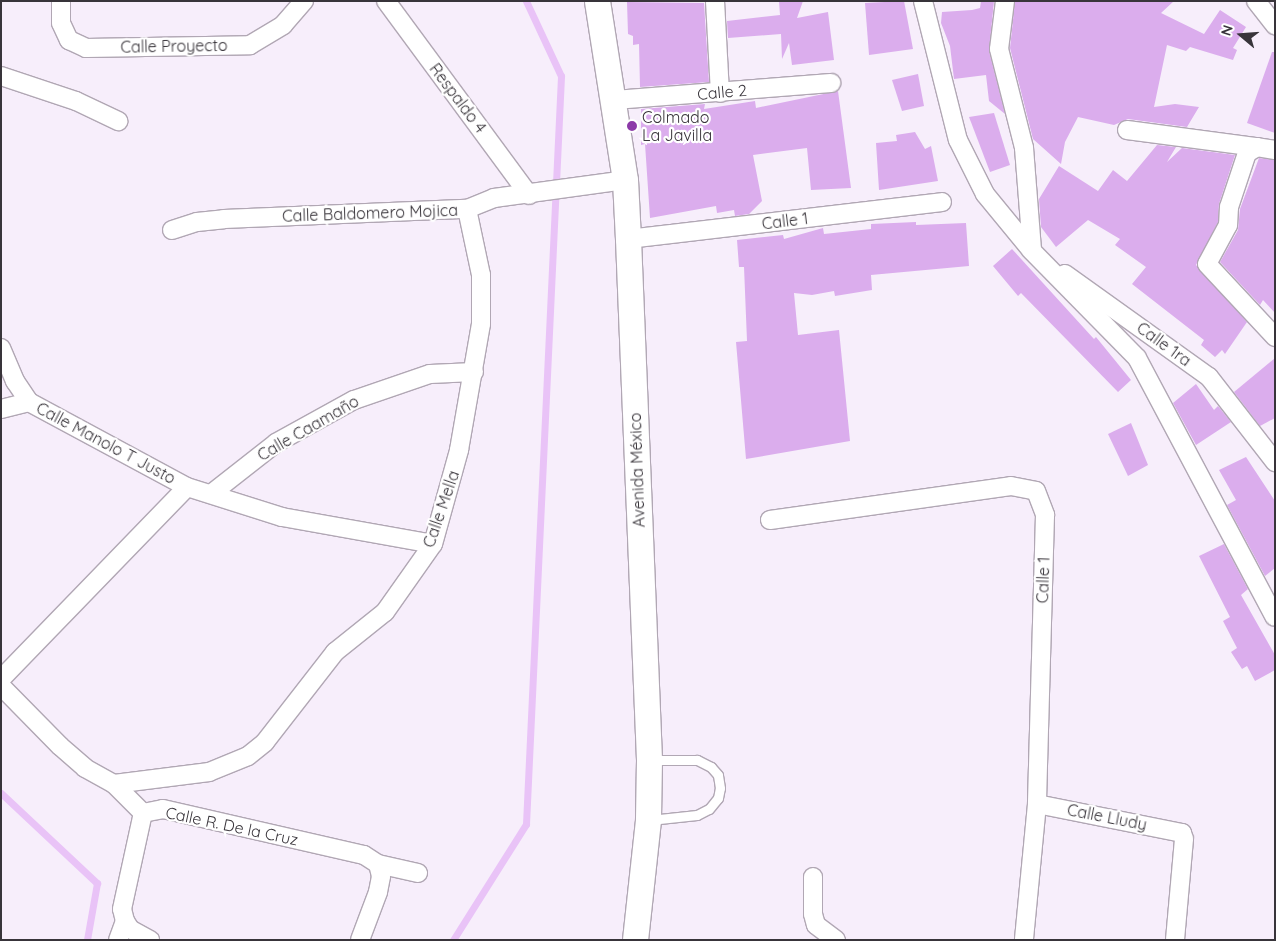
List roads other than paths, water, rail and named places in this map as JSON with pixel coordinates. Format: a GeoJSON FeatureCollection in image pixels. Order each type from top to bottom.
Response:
{"type":"FeatureCollection","features":[{"type":"Feature","properties":{"kind":"street","name":"Calle Proyecto"},"geometry":{"type":"LineString","coordinates":[[61,1],[61,22],[69,40],[86,48],[250,45],[283,25],[304,1]]}},
{"type":"Feature","properties":{"kind":"street","name":"Respaldo 4"},"geometry":{"type":"LineString","coordinates":[[386,1],[529,194]]}},
{"type":"Feature","properties":{"kind":"street","name":"Avenida México"},"geometry":{"type":"LineString","coordinates":[[597,1],[625,180],[628,239],[649,760],[648,820],[635,940]]}},
{"type":"Feature","properties":{"kind":"street"},"geometry":{"type":"LineString","coordinates":[[715,1],[720,92]]}},
{"type":"Feature","properties":{"kind":"street"},"geometry":{"type":"LineString","coordinates":[[923,1],[958,140],[985,194],[1031,250],[1137,358],[1275,617]]}},
{"type":"Feature","properties":{"kind":"street"},"geometry":{"type":"LineString","coordinates":[[1005,1],[999,49],[1024,148],[1031,250]]}},
{"type":"Feature","properties":{"kind":"street"},"geometry":{"type":"LineString","coordinates":[[1256,1],[1275,24]]}},
{"type":"Feature","properties":{"kind":"street"},"geometry":{"type":"LineString","coordinates":[[1,76],[76,101],[118,121]]}},
{"type":"Feature","properties":{"kind":"street","name":"Calle 2"},"geometry":{"type":"LineString","coordinates":[[614,100],[831,83]]}},
{"type":"Feature","properties":{"kind":"street"},"geometry":{"type":"LineString","coordinates":[[1127,130],[1275,150]]}},
{"type":"Feature","properties":{"kind":"street"},"geometry":{"type":"LineString","coordinates":[[1257,147],[1247,153],[1229,207],[1228,225],[1207,264],[1275,337]]}},
{"type":"Feature","properties":{"kind":"street","name":"Calle Baldomero Mojica"},"geometry":{"type":"LineString","coordinates":[[172,230],[224,219],[467,209],[494,198],[625,180]]}},
{"type":"Feature","properties":{"kind":"street","name":"Calle 1"},"geometry":{"type":"LineString","coordinates":[[628,239],[942,202]]}},
{"type":"Feature","properties":{"kind":"street","name":"Calle Mella"},"geometry":{"type":"LineString","coordinates":[[114,784],[209,772],[248,756],[265,742],[335,652],[385,612],[432,544],[449,494],[474,372],[481,324],[481,275],[467,209]]}},
{"type":"Feature","properties":{"kind":"street","name":"Calle 1ra"},"geometry":{"type":"LineString","coordinates":[[1031,250],[1209,377],[1275,462]]}},
{"type":"Feature","properties":{"kind":"street","name":"Calle Manolo T Justo"},"geometry":{"type":"LineString","coordinates":[[1,348],[15,381],[29,402],[187,487],[282,517],[432,544]]}},
{"type":"Feature","properties":{"kind":"street","name":"Calle Caamaño"},"geometry":{"type":"LineString","coordinates":[[211,494],[276,443],[354,400],[430,374],[474,372]]}},
{"type":"Feature","properties":{"kind":"street"},"geometry":{"type":"LineString","coordinates":[[1,409],[29,402]]}},
{"type":"Feature","properties":{"kind":"street","name":"Calle 1"},"geometry":{"type":"LineString","coordinates":[[770,520],[1010,486],[1036,491],[1045,515],[1037,804],[1024,940]]}},
{"type":"Feature","properties":{"kind":"street"},"geometry":{"type":"LineString","coordinates":[[1,679],[187,487]]}},
{"type":"Feature","properties":{"kind":"street","name":"Calle R. De la Cruz"},"geometry":{"type":"LineString","coordinates":[[1,686],[85,768],[114,784],[143,813],[163,809],[364,855],[378,864],[418,873]]}},
{"type":"Feature","properties":{"kind":"street","name":"Calle Lludy"},"geometry":{"type":"LineString","coordinates":[[1037,804],[1177,831],[1184,839],[1175,940]]}},
{"type":"Feature","properties":{"kind":"street"},"geometry":{"type":"LineString","coordinates":[[143,813],[122,908],[125,921],[130,929],[150,940]]}},
{"type":"Feature","properties":{"kind":"street"},"geometry":{"type":"LineString","coordinates":[[360,940],[378,892],[381,876],[378,864]]}},
{"type":"Feature","properties":{"kind":"street"},"geometry":{"type":"LineString","coordinates":[[813,877],[813,914],[816,926],[836,940]]}},
{"type":"Feature","properties":{"kind":"street"},"geometry":{"type":"LineString","coordinates":[[118,940],[125,921]]}},
{"type":"Feature","properties":{"kind":"lane"},"geometry":{"type":"LineString","coordinates":[[648,820],[697,815],[708,809],[718,798],[720,788],[718,775],[711,767],[697,760],[649,760]]}},
{"type":"Feature","properties":{"kind":"waterway"},"geometry":{"type":"LineString","coordinates":[[453,940],[526,824],[561,76],[526,1]]}},
{"type":"Feature","properties":{"kind":"waterway"},"geometry":{"type":"LineString","coordinates":[[1,793],[97,883],[87,940]]}},
{"type":"Feature","properties":{"kind":"place","name":"Colmado La Javilla"},"geometry":{"type":"Point","coordinates":[632,126]}}]}
